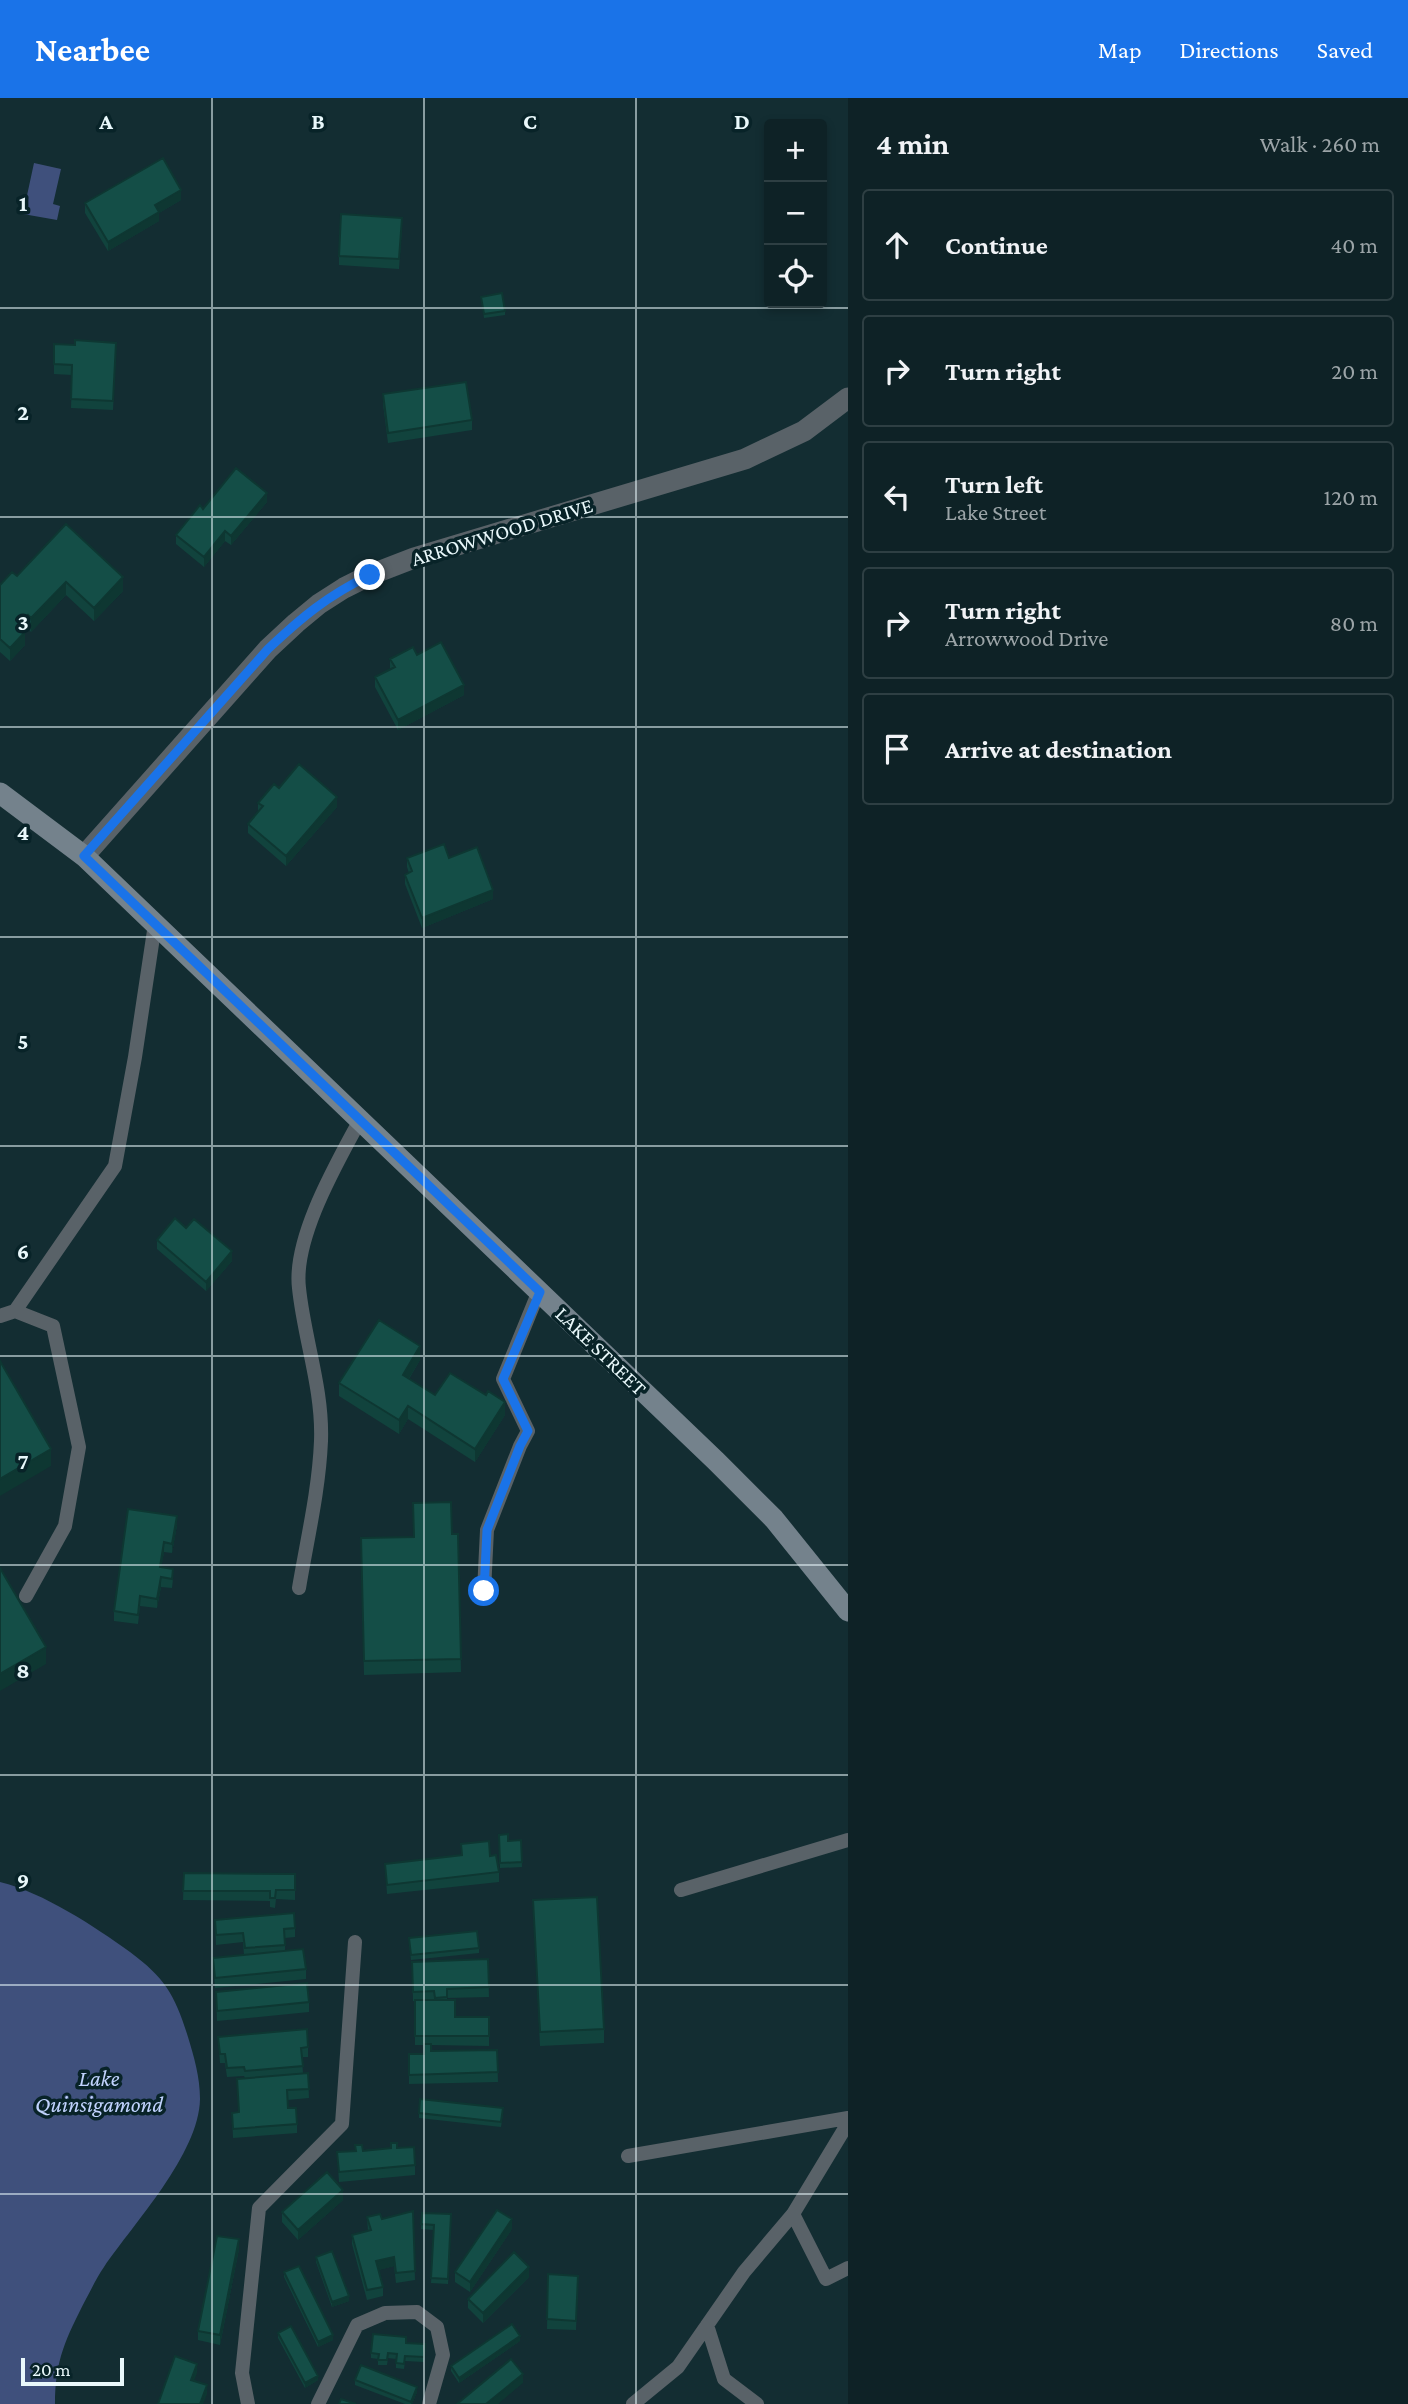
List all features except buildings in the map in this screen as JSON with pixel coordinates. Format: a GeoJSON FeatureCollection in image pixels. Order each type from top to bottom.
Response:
{"type":"FeatureCollection","features":[{"type":"Feature","properties":{"kind":"main road","name":"LAKE STREET"},"geometry":{"type":"LineString","coordinates":[[0,793],[84,856],[540,1292],[755,1500],[848,1611]]}},
{"type":"Feature","properties":{"kind":"street","name":"ARROWWOOD DRIVE"},"geometry":{"type":"LineString","coordinates":[[84,856],[268,649],[319,604],[344,588],[414,558],[745,459],[804,431],[848,398]]}},
{"type":"Feature","properties":{"kind":"lane"},"geometry":{"type":"LineString","coordinates":[[0,1316],[15,1311],[115,1166],[155,924]]}},
{"type":"Feature","properties":{"kind":"lane"},"geometry":{"type":"LineString","coordinates":[[299,1588],[321,1440],[320,1410],[298,1286],[299,1260],[324,1186],[360,1120]]}},
{"type":"Feature","properties":{"kind":"lane"},"geometry":{"type":"LineString","coordinates":[[484,1591],[487,1530],[528,1431],[503,1379],[540,1292]]}},
{"type":"Feature","properties":{"kind":"lane"},"geometry":{"type":"LineString","coordinates":[[15,1311],[53,1326],[79,1447],[65,1526],[26,1596]]}},
{"type":"Feature","properties":{"kind":"lane"},"geometry":{"type":"LineString","coordinates":[[681,1890],[848,1840]]}},
{"type":"Feature","properties":{"kind":"lane"},"geometry":{"type":"LineString","coordinates":[[248,2404],[242,2373],[259,2208],[342,2124],[355,1942]]}},
{"type":"Feature","properties":{"kind":"lane"},"geometry":{"type":"LineString","coordinates":[[628,2156],[848,2120]]}},
{"type":"Feature","properties":{"kind":"lane"},"geometry":{"type":"LineString","coordinates":[[633,2404],[678,2367],[744,2272],[793,2214],[848,2120]]}},
{"type":"Feature","properties":{"kind":"lane"},"geometry":{"type":"LineString","coordinates":[[793,2214],[826,2279],[848,2268]]}},
{"type":"Feature","properties":{"kind":"lane"},"geometry":{"type":"LineString","coordinates":[[318,2404],[357,2325],[385,2313],[417,2312],[437,2327],[443,2355],[429,2404]]}},
{"type":"Feature","properties":{"kind":"lane"},"geometry":{"type":"LineString","coordinates":[[707,2325],[724,2379],[757,2404]]}},
{"type":"Feature","properties":{"kind":"water"},"geometry":{"type":"Polygon","coordinates":[[[34,163],[61,169],[53,204],[60,206],[57,220],[23,214],[34,163]]]}},
{"type":"Feature","properties":{"kind":"water","name":"Lake Quinsigamond"},"geometry":{"type":"Polygon","coordinates":[[[0,1882],[34,1894],[68,1911],[116,1942],[152,1970],[167,1988],[183,2022],[199,2083],[197,2120],[189,2142],[163,2187],[101,2271],[73,2326],[57,2375],[55,2404],[0,2404],[0,1882]]]}},
{"type":"Feature","properties":{"kind":"route"},"geometry":{"type":"LineString","coordinates":[[370,575],[319,604],[268,649],[84,856],[540,1292],[503,1379],[528,1431],[487,1530],[484,1591]]}}]}
